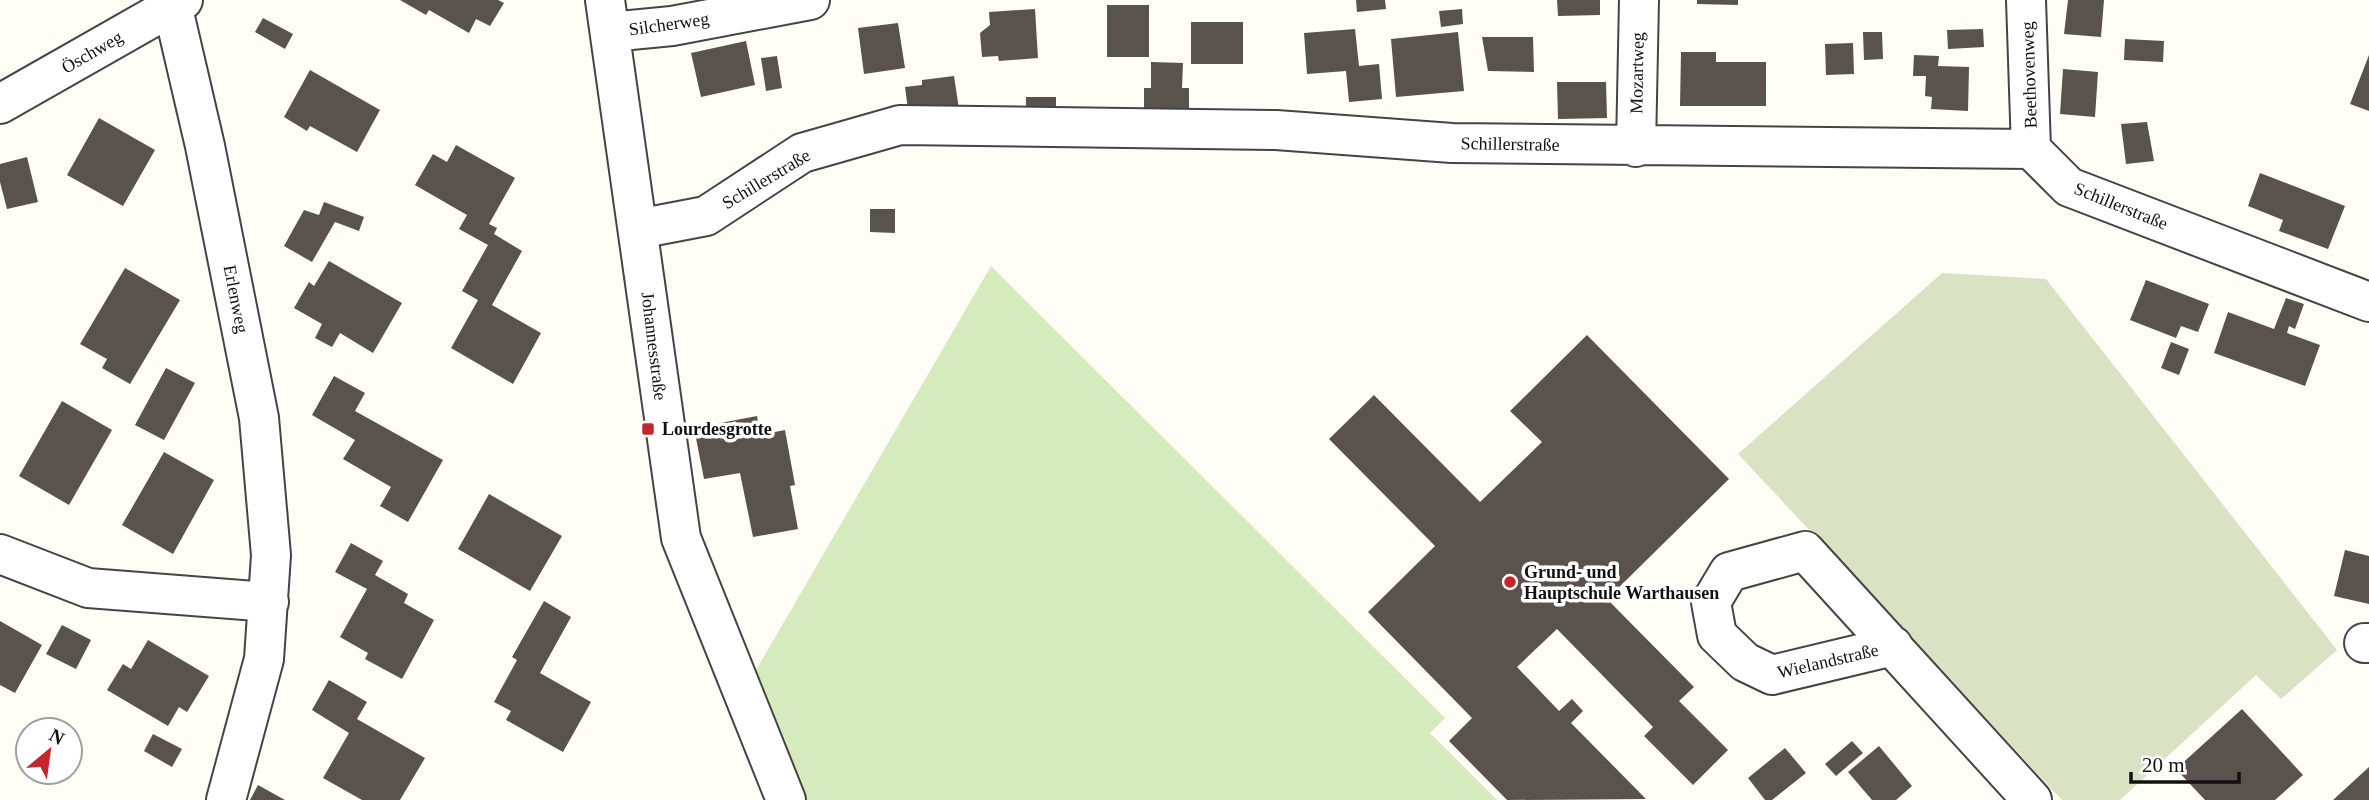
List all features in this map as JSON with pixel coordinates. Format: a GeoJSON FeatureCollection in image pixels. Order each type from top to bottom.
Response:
{"type":"FeatureCollection","features":[{"type":"Feature","properties":{"kind":"street","name":"Silcherweg"},"geometry":{"type":"LineString","coordinates":[[608,16],[672,26],[810,0]]}},
{"type":"Feature","properties":{"kind":"street","name":"Mozartweg"},"geometry":{"type":"LineString","coordinates":[[1636,147],[1639,0]]}},
{"type":"Feature","properties":{"kind":"street","name":"Beethovenweg"},"geometry":{"type":"LineString","coordinates":[[2026,0],[2031,149]]}},
{"type":"Feature","properties":{"kind":"street","name":"Öschweg"},"geometry":{"type":"LineString","coordinates":[[0,104],[176,2]]}},
{"type":"Feature","properties":{"kind":"street","name":"Erlenweg"},"geometry":{"type":"LineString","coordinates":[[176,2],[259,418],[271,555],[264,659],[226,800]]}},
{"type":"Feature","properties":{"kind":"street","name":"Johannesstraße"},"geometry":{"type":"LineString","coordinates":[[608,16],[681,538],[786,800]]}},
{"type":"Feature","properties":{"kind":"street","name":"Schillerstraße"},"geometry":{"type":"LineString","coordinates":[[638,229],[706,216],[802,153],[900,125],[1276,130],[1452,144],[2031,149],[2069,187],[2369,302]]}},
{"type":"Feature","properties":{"kind":"street"},"geometry":{"type":"LineString","coordinates":[[0,554],[88,588],[269,601]]}},
{"type":"Feature","properties":{"kind":"street","name":"Wielandstraße"},"geometry":{"type":"LineString","coordinates":[[1893,646],[2032,800]]}},
{"type":"Feature","properties":{"kind":"green space"},"geometry":{"type":"Polygon","coordinates":[[[991,266],[1445,718],[1430,733],[1497,800],[795,800],[756,670],[991,266]]]}},
{"type":"Feature","properties":{"kind":"green space"},"geometry":{"type":"Polygon","coordinates":[[[1942,273],[2046,279],[2337,650],[2281,699],[2256,675],[2120,800],[2062,800],[1738,454],[1942,273]]]}},
{"type":"Feature","properties":{"kind":"building"},"geometry":{"type":"Polygon","coordinates":[[[400,0],[498,0],[504,3],[490,26],[476,19],[469,33],[429,10],[426,15],[400,0]]]}},
{"type":"Feature","properties":{"kind":"building"},"geometry":{"type":"Polygon","coordinates":[[[1356,0],[1385,0],[1386,9],[1357,12],[1356,0]]]}},
{"type":"Feature","properties":{"kind":"building"},"geometry":{"type":"Polygon","coordinates":[[[1557,0],[1600,0],[1600,15],[1558,16],[1557,0]]]}},
{"type":"Feature","properties":{"kind":"building"},"geometry":{"type":"Polygon","coordinates":[[[1697,0],[1738,0],[1738,5],[1697,4],[1697,0]]]}},
{"type":"Feature","properties":{"kind":"building"},"geometry":{"type":"Polygon","coordinates":[[[2068,0],[2104,0],[2101,37],[2064,34],[2068,0]]]}},
{"type":"Feature","properties":{"kind":"building"},"geometry":{"type":"Polygon","coordinates":[[[1107,5],[1149,5],[1149,57],[1107,57],[1107,5]]]}},
{"type":"Feature","properties":{"kind":"building"},"geometry":{"type":"Polygon","coordinates":[[[1035,9],[1038,58],[999,61],[998,56],[982,57],[980,33],[990,25],[989,12],[1035,9]]]}},
{"type":"Feature","properties":{"kind":"building"},"geometry":{"type":"Polygon","coordinates":[[[1462,9],[1463,24],[1441,27],[1439,11],[1462,9]]]}},
{"type":"Feature","properties":{"kind":"building"},"geometry":{"type":"Polygon","coordinates":[[[263,18],[293,34],[285,49],[255,32],[263,18]]]}},
{"type":"Feature","properties":{"kind":"building"},"geometry":{"type":"Polygon","coordinates":[[[1191,22],[1243,22],[1243,64],[1191,64],[1191,22]]]}},
{"type":"Feature","properties":{"kind":"building"},"geometry":{"type":"Polygon","coordinates":[[[898,23],[905,68],[864,74],[858,28],[898,23]]]}},
{"type":"Feature","properties":{"kind":"building"},"geometry":{"type":"Polygon","coordinates":[[[1355,29],[1359,66],[1379,64],[1382,99],[1349,102],[1346,71],[1307,74],[1304,33],[1355,29]]]}},
{"type":"Feature","properties":{"kind":"building"},"geometry":{"type":"Polygon","coordinates":[[[1983,29],[1984,47],[1948,49],[1947,30],[1983,29]]]}},
{"type":"Feature","properties":{"kind":"building"},"geometry":{"type":"Polygon","coordinates":[[[1458,32],[1464,91],[1396,97],[1391,39],[1458,32]]]}},
{"type":"Feature","properties":{"kind":"building"},"geometry":{"type":"Polygon","coordinates":[[[1863,32],[1882,32],[1883,59],[1864,60],[1863,32]]]}},
{"type":"Feature","properties":{"kind":"building"},"geometry":{"type":"Polygon","coordinates":[[[1482,37],[1533,37],[1534,72],[1488,71],[1482,37]]]}},
{"type":"Feature","properties":{"kind":"building"},"geometry":{"type":"Polygon","coordinates":[[[2125,39],[2164,41],[2163,62],[2124,60],[2125,39]]]}},
{"type":"Feature","properties":{"kind":"building"},"geometry":{"type":"Polygon","coordinates":[[[746,41],[755,85],[701,97],[691,53],[746,41]]]}},
{"type":"Feature","properties":{"kind":"building"},"geometry":{"type":"Polygon","coordinates":[[[1853,43],[1854,74],[1826,75],[1825,44],[1853,43]]]}},
{"type":"Feature","properties":{"kind":"building"},"geometry":{"type":"Polygon","coordinates":[[[1681,52],[1716,52],[1716,62],[1766,62],[1766,106],[1680,106],[1681,52]]]}},
{"type":"Feature","properties":{"kind":"building"},"geometry":{"type":"Polygon","coordinates":[[[1914,55],[1939,56],[1938,66],[1969,67],[1968,111],[1931,109],[1932,97],[1925,96],[1926,76],[1913,76],[1914,55]]]}},
{"type":"Feature","properties":{"kind":"building"},"geometry":{"type":"Polygon","coordinates":[[[2369,55],[2369,111],[2350,104],[2369,55]]]}},
{"type":"Feature","properties":{"kind":"building"},"geometry":{"type":"Polygon","coordinates":[[[777,56],[782,88],[766,91],[761,58],[777,56]]]}},
{"type":"Feature","properties":{"kind":"building"},"geometry":{"type":"Polygon","coordinates":[[[1151,62],[1183,63],[1182,88],[1189,88],[1189,110],[1144,110],[1144,88],[1151,88],[1151,62]]]}},
{"type":"Feature","properties":{"kind":"building"},"geometry":{"type":"Polygon","coordinates":[[[2063,69],[2098,72],[2095,117],[2060,114],[2063,69]]]}},
{"type":"Feature","properties":{"kind":"building"},"geometry":{"type":"Polygon","coordinates":[[[310,70],[380,110],[357,152],[310,126],[307,131],[284,117],[310,70]]]}},
{"type":"Feature","properties":{"kind":"building"},"geometry":{"type":"Polygon","coordinates":[[[954,76],[959,109],[909,117],[905,87],[922,85],[922,80],[954,76]]]}},
{"type":"Feature","properties":{"kind":"building"},"geometry":{"type":"Polygon","coordinates":[[[1557,82],[1606,82],[1607,118],[1558,119],[1557,82]]]}},
{"type":"Feature","properties":{"kind":"building"},"geometry":{"type":"Polygon","coordinates":[[[1026,97],[1056,97],[1056,113],[1026,113],[1026,97]]]}},
{"type":"Feature","properties":{"kind":"building"},"geometry":{"type":"Polygon","coordinates":[[[99,118],[155,150],[123,206],[67,175],[99,118]]]}},
{"type":"Feature","properties":{"kind":"building"},"geometry":{"type":"Polygon","coordinates":[[[2147,122],[2154,161],[2126,164],[2121,124],[2147,122]]]}},
{"type":"Feature","properties":{"kind":"building"},"geometry":{"type":"Polygon","coordinates":[[[456,145],[515,178],[489,224],[497,228],[494,234],[522,251],[492,305],[541,333],[513,384],[451,348],[478,300],[462,291],[488,245],[459,229],[467,215],[415,185],[433,154],[447,162],[456,145]]]}},
{"type":"Feature","properties":{"kind":"building"},"geometry":{"type":"Polygon","coordinates":[[[27,157],[38,202],[7,209],[0,182],[0,164],[27,157]]]}},
{"type":"Feature","properties":{"kind":"building"},"geometry":{"type":"Polygon","coordinates":[[[2260,173],[2345,206],[2328,249],[2279,231],[2283,220],[2248,206],[2260,173]]]}},
{"type":"Feature","properties":{"kind":"building"},"geometry":{"type":"Polygon","coordinates":[[[324,202],[364,217],[359,231],[335,222],[312,262],[284,246],[304,210],[319,215],[324,202]]]}},
{"type":"Feature","properties":{"kind":"building"},"geometry":{"type":"Polygon","coordinates":[[[870,209],[895,209],[895,233],[870,232],[870,209]]]}},
{"type":"Feature","properties":{"kind":"building"},"geometry":{"type":"Polygon","coordinates":[[[329,261],[402,303],[373,353],[340,333],[332,347],[315,338],[322,324],[294,308],[309,282],[314,286],[329,261]]]}},
{"type":"Feature","properties":{"kind":"building"},"geometry":{"type":"Polygon","coordinates":[[[125,268],[180,300],[130,384],[102,368],[107,359],[80,344],[125,268]]]}},
{"type":"Feature","properties":{"kind":"building"},"geometry":{"type":"Polygon","coordinates":[[[2146,280],[2209,304],[2198,332],[2181,326],[2176,338],[2130,320],[2146,280]]]}},
{"type":"Feature","properties":{"kind":"building"},"geometry":{"type":"Polygon","coordinates":[[[2286,298],[2304,304],[2295,329],[2289,326],[2287,333],[2320,345],[2305,386],[2214,353],[2228,312],[2274,329],[2286,298]]]}},
{"type":"Feature","properties":{"kind":"building","name":"Grund- und Hauptschule Warthausen"},"geometry":{"type":"Polygon","coordinates":[[[1587,335],[1729,479],[1607,599],[1694,687],[1679,701],[1728,750],[1693,785],[1644,736],[1653,727],[1557,629],[1517,667],[1559,711],[1572,699],[1583,711],[1571,723],[1646,799],[1507,800],[1449,741],[1472,718],[1368,612],[1435,546],[1329,439],[1374,395],[1480,502],[1542,442],[1510,411],[1587,335]]]}},
{"type":"Feature","properties":{"kind":"building"},"geometry":{"type":"Polygon","coordinates":[[[2171,342],[2189,349],[2179,375],[2161,368],[2171,342]]]}},
{"type":"Feature","properties":{"kind":"building"},"geometry":{"type":"Polygon","coordinates":[[[166,368],[195,383],[164,440],[135,425],[166,368]]]}},
{"type":"Feature","properties":{"kind":"building"},"geometry":{"type":"Polygon","coordinates":[[[334,376],[365,393],[355,411],[443,460],[408,522],[380,506],[391,487],[343,459],[355,440],[312,415],[334,376]]]}},
{"type":"Feature","properties":{"kind":"building"},"geometry":{"type":"Polygon","coordinates":[[[62,401],[112,430],[69,505],[19,476],[62,401]]]}},
{"type":"Feature","properties":{"kind":"building"},"geometry":{"type":"Polygon","coordinates":[[[757,416],[760,435],[785,430],[795,485],[790,486],[798,529],[753,537],[740,473],[704,479],[694,428],[757,416]]]}},
{"type":"Feature","properties":{"kind":"building"},"geometry":{"type":"Polygon","coordinates":[[[164,452],[214,480],[173,554],[122,525],[164,452]]]}},
{"type":"Feature","properties":{"kind":"building"},"geometry":{"type":"Polygon","coordinates":[[[489,494],[562,536],[530,591],[458,549],[489,494]]]}},
{"type":"Feature","properties":{"kind":"building"},"geometry":{"type":"Polygon","coordinates":[[[351,543],[383,561],[375,575],[408,594],[404,603],[434,620],[402,679],[365,659],[368,653],[340,637],[367,589],[335,572],[351,543]]]}},
{"type":"Feature","properties":{"kind":"building"},"geometry":{"type":"Polygon","coordinates":[[[2345,550],[2369,556],[2369,604],[2334,596],[2345,550]]]}},
{"type":"Feature","properties":{"kind":"building"},"geometry":{"type":"Polygon","coordinates":[[[544,601],[571,617],[540,673],[591,702],[563,752],[506,720],[511,711],[494,702],[517,660],[512,657],[544,601]]]}},
{"type":"Feature","properties":{"kind":"building"},"geometry":{"type":"Polygon","coordinates":[[[0,621],[42,645],[15,693],[0,685],[0,621]]]}},
{"type":"Feature","properties":{"kind":"building"},"geometry":{"type":"Polygon","coordinates":[[[62,625],[91,640],[76,669],[46,654],[62,625]]]}},
{"type":"Feature","properties":{"kind":"building"},"geometry":{"type":"Polygon","coordinates":[[[148,640],[209,676],[187,712],[179,707],[168,726],[107,690],[123,664],[131,669],[148,640]]]}},
{"type":"Feature","properties":{"kind":"building"},"geometry":{"type":"Polygon","coordinates":[[[329,680],[367,702],[357,719],[425,758],[400,800],[362,800],[323,778],[349,733],[312,710],[329,680]]]}},
{"type":"Feature","properties":{"kind":"building"},"geometry":{"type":"Polygon","coordinates":[[[2242,709],[2303,775],[2275,800],[2205,800],[2176,769],[2242,709]]]}},
{"type":"Feature","properties":{"kind":"building"},"geometry":{"type":"Polygon","coordinates":[[[153,734],[182,749],[172,767],[144,751],[153,734]]]}},
{"type":"Feature","properties":{"kind":"building"},"geometry":{"type":"Polygon","coordinates":[[[1852,741],[1863,753],[1836,776],[1825,764],[1852,741]]]}},
{"type":"Feature","properties":{"kind":"building"},"geometry":{"type":"Polygon","coordinates":[[[1879,746],[1912,786],[1896,800],[1872,800],[1848,772],[1879,746]]]}},
{"type":"Feature","properties":{"kind":"building"},"geometry":{"type":"Polygon","coordinates":[[[1785,748],[1806,773],[1772,800],[1765,800],[1748,778],[1785,748]]]}},
{"type":"Feature","properties":{"kind":"building"},"geometry":{"type":"Polygon","coordinates":[[[2369,767],[2369,800],[2333,800],[2369,767]]]}},
{"type":"Feature","properties":{"kind":"building"},"geometry":{"type":"Polygon","coordinates":[[[258,785],[285,800],[250,800],[258,785]]]}},
{"type":"Feature","properties":{"kind":"place","name":"Lourdesgrotte"},"geometry":{"type":"Point","coordinates":[648,429]}},
{"type":"Feature","properties":{"kind":"place","name":"Grund- und Hauptschule Warthausen"},"geometry":{"type":"Point","coordinates":[1510,582]}}]}
